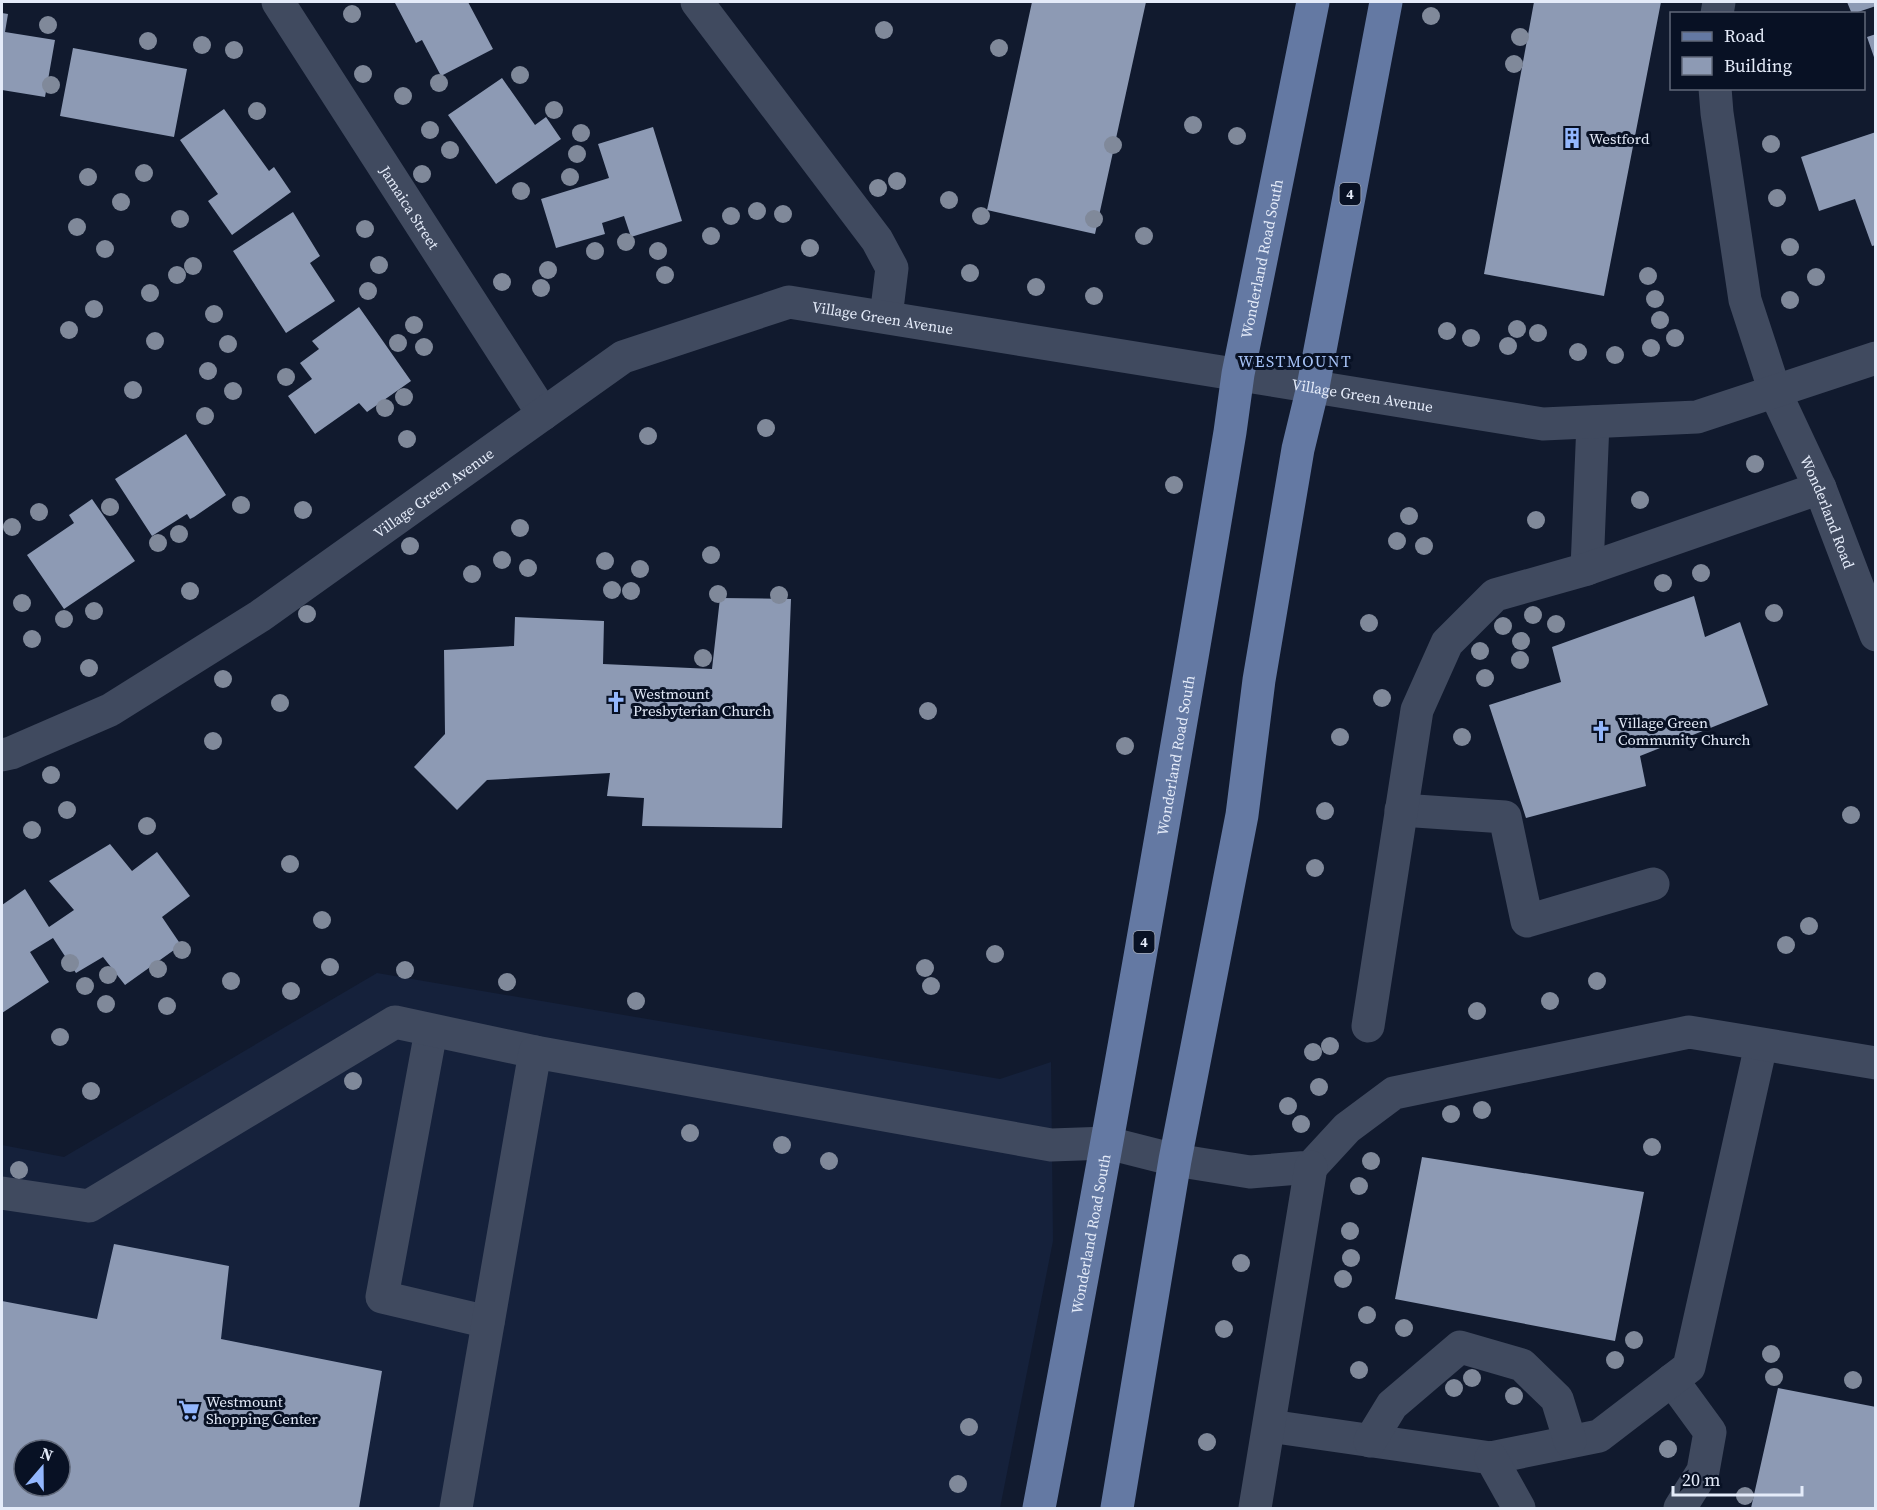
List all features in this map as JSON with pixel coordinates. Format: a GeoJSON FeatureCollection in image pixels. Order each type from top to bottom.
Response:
{"type":"FeatureCollection","features":[{"type":"Feature","properties":{"kind":"main road","name":"Wonderland Road South"},"geometry":{"type":"LineString","coordinates":[[1039,1509],[1108,1143],[1169,798],[1238,374],[1313,2]]}},
{"type":"Feature","properties":{"kind":"main road","name":"4"},"geometry":{"type":"LineString","coordinates":[[1118,1509],[1175,1160],[1242,815],[1261,669],[1298,449],[1313,387],[1386,2]]}},
{"type":"Feature","properties":{"kind":"street","name":"Jamaica Street"},"geometry":{"type":"LineString","coordinates":[[278,2],[543,414]]}},
{"type":"Feature","properties":{"kind":"street"},"geometry":{"type":"LineString","coordinates":[[697,2],[877,240],[892,268],[886,317]]}},
{"type":"Feature","properties":{"kind":"street","name":"Wonderland Road"},"geometry":{"type":"LineString","coordinates":[[1715,90],[1745,300],[1775,392],[1820,488],[1875,635]]}},
{"type":"Feature","properties":{"kind":"street","name":"Village Green Avenue"},"geometry":{"type":"LineString","coordinates":[[2,755],[110,710],[260,616],[622,357],[789,302],[1543,424],[1697,417],[1875,358]]}},
{"type":"Feature","properties":{"kind":"street"},"geometry":{"type":"LineString","coordinates":[[1587,569],[1593,422]]}},
{"type":"Feature","properties":{"kind":"street"},"geometry":{"type":"LineString","coordinates":[[1368,1026],[1417,710],[1447,643],[1495,594],[1587,569],[1820,488]]}},
{"type":"Feature","properties":{"kind":"street"},"geometry":{"type":"LineString","coordinates":[[1401,810],[1504,817],[1527,921],[1653,884]]}},
{"type":"Feature","properties":{"kind":"street"},"geometry":{"type":"LineString","coordinates":[[2,1193],[90,1206],[395,1022],[535,1052],[1051,1145],[1108,1143],[1175,1160],[1250,1172],[1311,1167]]}},
{"type":"Feature","properties":{"kind":"street"},"geometry":{"type":"LineString","coordinates":[[431,1031],[382,1297],[488,1322]]}},
{"type":"Feature","properties":{"kind":"street"},"geometry":{"type":"LineString","coordinates":[[1255,1509],[1311,1167],[1347,1128],[1394,1093],[1689,1032],[1875,1063]]}},
{"type":"Feature","properties":{"kind":"street"},"geometry":{"type":"LineString","coordinates":[[1270,1426],[1491,1458],[1599,1436],[1689,1367],[1761,1045]]}},
{"type":"Feature","properties":{"kind":"street"},"geometry":{"type":"LineString","coordinates":[[456,1509],[535,1052]]}},
{"type":"Feature","properties":{"kind":"street"},"geometry":{"type":"LineString","coordinates":[[1370,1441],[1392,1405],[1460,1347],[1522,1365],[1557,1399],[1570,1441]]}},
{"type":"Feature","properties":{"kind":"street"},"geometry":{"type":"LineString","coordinates":[[1672,1380],[1710,1432],[1702,1471],[1680,1509]]}},
{"type":"Feature","properties":{"kind":"street"},"geometry":{"type":"LineString","coordinates":[[1491,1458],[1519,1509]]}},
{"type":"Feature","properties":{"kind":"shaded area"},"geometry":{"type":"Polygon","coordinates":[[[377,973],[1000,1079],[1051,1062],[1053,1241],[1000,1508],[2,1508],[2,1145],[64,1157],[377,973]]]}},
{"type":"Feature","properties":{"kind":"building"},"geometry":{"type":"Polygon","coordinates":[[[468,2],[493,49],[441,76],[422,40],[416,43],[395,3],[468,2]]]}},
{"type":"Feature","properties":{"kind":"building"},"geometry":{"type":"Polygon","coordinates":[[[1032,2],[1146,2],[1095,234],[987,210],[1032,2]]]}},
{"type":"Feature","properties":{"kind":"building","name":"Westford"},"geometry":{"type":"Polygon","coordinates":[[[1534,2],[1661,2],[1604,296],[1484,274],[1534,2]]]}},
{"type":"Feature","properties":{"kind":"building"},"geometry":{"type":"Polygon","coordinates":[[[1847,2],[1876,2],[1876,6],[1851,12],[1847,2]]]}},
{"type":"Feature","properties":{"kind":"building"},"geometry":{"type":"Polygon","coordinates":[[[2,13],[8,14],[5,32],[55,40],[45,97],[2,90],[2,13]]]}},
{"type":"Feature","properties":{"kind":"building"},"geometry":{"type":"Polygon","coordinates":[[[1876,34],[1876,60],[1875,60],[1867,37],[1876,34]]]}},
{"type":"Feature","properties":{"kind":"building"},"geometry":{"type":"Polygon","coordinates":[[[73,48],[187,69],[174,137],[60,116],[73,48]]]}},
{"type":"Feature","properties":{"kind":"building"},"geometry":{"type":"Polygon","coordinates":[[[502,78],[535,125],[546,117],[561,139],[496,184],[448,115],[502,78]]]}},
{"type":"Feature","properties":{"kind":"building"},"geometry":{"type":"Polygon","coordinates":[[[224,109],[269,171],[274,167],[291,192],[232,235],[208,201],[218,194],[180,140],[224,109]]]}},
{"type":"Feature","properties":{"kind":"building"},"geometry":{"type":"Polygon","coordinates":[[[653,127],[682,221],[631,237],[624,216],[602,223],[605,234],[556,248],[541,199],[609,178],[598,144],[653,127]]]}},
{"type":"Feature","properties":{"kind":"building"},"geometry":{"type":"Polygon","coordinates":[[[1876,132],[1876,245],[1872,246],[1855,199],[1819,211],[1801,157],[1876,132]]]}},
{"type":"Feature","properties":{"kind":"building"},"geometry":{"type":"Polygon","coordinates":[[[293,212],[320,256],[310,263],[335,301],[286,333],[233,251],[293,212]]]}},
{"type":"Feature","properties":{"kind":"building"},"geometry":{"type":"Polygon","coordinates":[[[359,307],[411,381],[367,412],[359,403],[315,434],[288,396],[312,379],[300,363],[319,349],[312,341],[359,307]]]}},
{"type":"Feature","properties":{"kind":"building"},"geometry":{"type":"Polygon","coordinates":[[[186,434],[226,495],[194,517],[190,519],[187,514],[152,536],[115,479],[186,434]]]}},
{"type":"Feature","properties":{"kind":"building"},"geometry":{"type":"Polygon","coordinates":[[[92,499],[135,561],[64,609],[27,555],[74,523],[69,515],[92,499]]]}},
{"type":"Feature","properties":{"kind":"building","name":"Village Green Community Church"},"geometry":{"type":"Polygon","coordinates":[[[1694,596],[1705,637],[1740,622],[1768,705],[1640,756],[1646,786],[1526,818],[1489,705],[1561,682],[1552,647],[1694,596]]]}},
{"type":"Feature","properties":{"kind":"building","name":"Westmount Presbyterian Church"},"geometry":{"type":"Polygon","coordinates":[[[720,598],[791,599],[782,828],[642,826],[644,798],[607,796],[610,773],[487,780],[457,810],[414,767],[445,734],[444,650],[514,646],[515,617],[604,621],[603,664],[712,669],[720,598]]]}},
{"type":"Feature","properties":{"kind":"building"},"geometry":{"type":"Polygon","coordinates":[[[110,844],[132,871],[157,852],[190,896],[162,917],[181,945],[125,985],[103,957],[76,973],[53,938],[30,952],[49,982],[2,1013],[2,905],[25,889],[49,927],[74,910],[49,881],[110,844]]]}},
{"type":"Feature","properties":{"kind":"building"},"geometry":{"type":"Polygon","coordinates":[[[1422,1157],[1644,1192],[1615,1341],[1395,1299],[1422,1157]]]}},
{"type":"Feature","properties":{"kind":"building","name":"Westmount Shopping Center"},"geometry":{"type":"Polygon","coordinates":[[[114,1244],[229,1266],[221,1339],[382,1371],[359,1508],[2,1508],[2,1301],[97,1319],[114,1244]]]}},
{"type":"Feature","properties":{"kind":"building"},"geometry":{"type":"Polygon","coordinates":[[[1778,1388],[1876,1407],[1876,1508],[1751,1508],[1778,1388]]]}},
{"type":"Feature","properties":{"kind":"place","name":"Westford"},"geometry":{"type":"Point","coordinates":[1572,138]}},
{"type":"Feature","properties":{"kind":"place","name":"Westmount Presbyterian Church"},"geometry":{"type":"Point","coordinates":[616,702]}},
{"type":"Feature","properties":{"kind":"place","name":"Village Green Community Church"},"geometry":{"type":"Point","coordinates":[1601,731]}},
{"type":"Feature","properties":{"kind":"place","name":"Westmount Shopping Center"},"geometry":{"type":"Point","coordinates":[189,1410]}},
{"type":"Feature","properties":{"kind":"district","name":"WESTMOUNT"},"geometry":{"type":"Point","coordinates":[1295,361]}}]}
